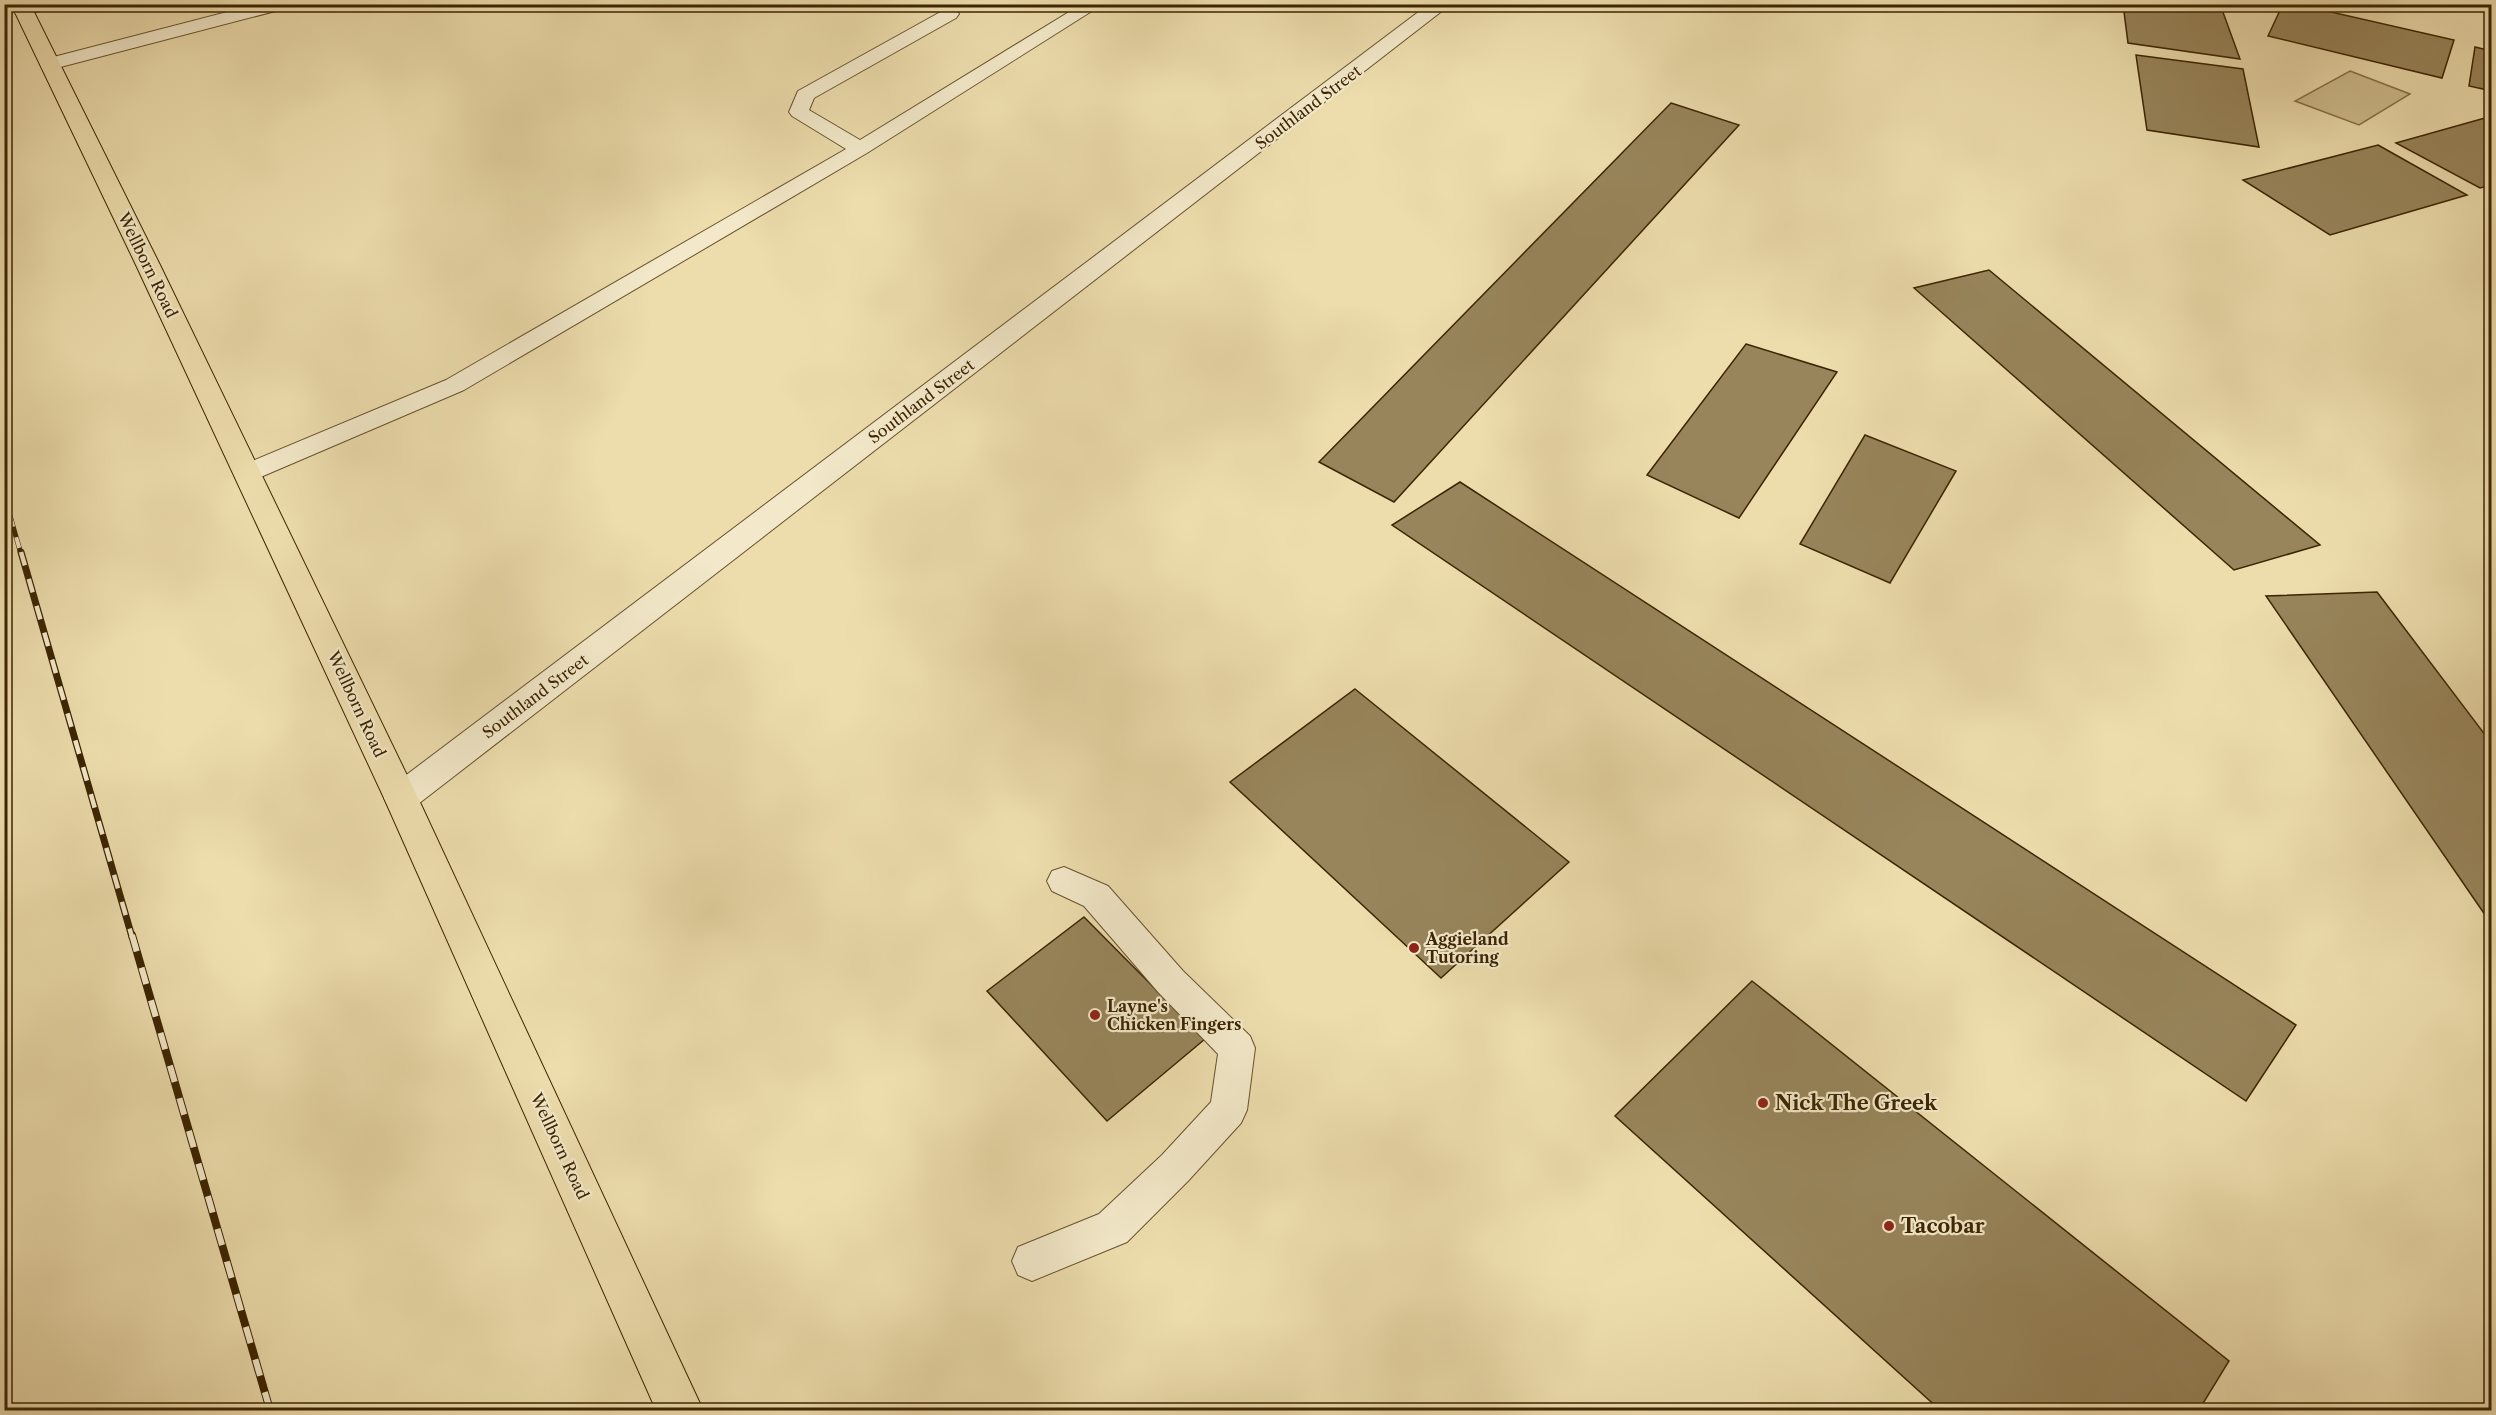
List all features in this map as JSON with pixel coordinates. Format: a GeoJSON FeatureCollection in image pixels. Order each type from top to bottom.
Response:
{"type":"FeatureCollection","features":[{"type":"Feature","properties":{"kind":"main road","name":"Wellborn Road"},"geometry":{"type":"LineString","coordinates":[[30,6],[49,64],[248,473],[401,798],[680,1410]]}},
{"type":"Feature","properties":{"kind":"street","name":"Southland Street"},"geometry":{"type":"LineString","coordinates":[[401,798],[1442,4]]}},
{"type":"Feature","properties":{"kind":"lane"},"geometry":{"type":"LineString","coordinates":[[49,64],[281,4]]}},
{"type":"Feature","properties":{"kind":"lane"},"geometry":{"type":"LineString","coordinates":[[248,473],[455,385],[860,149],[1095,4]]}},
{"type":"Feature","properties":{"kind":"lane"},"geometry":{"type":"LineString","coordinates":[[860,149],[799,112],[805,95],[950,14]]}},
{"type":"Feature","properties":{"kind":"lane"},"geometry":{"type":"LineString","coordinates":[[1032,1261],[1113,1228],[1175,1168],[1228,1110],[1237,1048],[1171,982],[1096,896],[1064,881]]}},
{"type":"Feature","properties":{"kind":"shaded area"},"geometry":{"type":"Polygon","coordinates":[[[2350,71],[2410,94],[2359,125],[2295,101],[2350,71]]]}},
{"type":"Feature","properties":{"kind":"building"},"geometry":{"type":"Polygon","coordinates":[[[2123,4],[2220,4],[2240,59],[2128,43],[2123,4]]]}},
{"type":"Feature","properties":{"kind":"building"},"geometry":{"type":"Polygon","coordinates":[[[2283,4],[2296,4],[2454,40],[2442,78],[2268,36],[2283,4]]]}},
{"type":"Feature","properties":{"kind":"building"},"geometry":{"type":"Polygon","coordinates":[[[2475,47],[2492,51],[2492,91],[2469,86],[2475,47]]]}},
{"type":"Feature","properties":{"kind":"building"},"geometry":{"type":"Polygon","coordinates":[[[2136,55],[2243,69],[2259,147],[2147,130],[2136,55]]]}},
{"type":"Feature","properties":{"kind":"building"},"geometry":{"type":"Polygon","coordinates":[[[1671,103],[1739,125],[1394,502],[1319,462],[1671,103]]]}},
{"type":"Feature","properties":{"kind":"building"},"geometry":{"type":"Polygon","coordinates":[[[2492,116],[2492,185],[2480,188],[2396,143],[2492,116]]]}},
{"type":"Feature","properties":{"kind":"building"},"geometry":{"type":"Polygon","coordinates":[[[2378,145],[2467,195],[2330,235],[2243,180],[2378,145]]]}},
{"type":"Feature","properties":{"kind":"building"},"geometry":{"type":"Polygon","coordinates":[[[1989,270],[2320,545],[2234,570],[1914,288],[1989,270]]]}},
{"type":"Feature","properties":{"kind":"building"},"geometry":{"type":"Polygon","coordinates":[[[1746,344],[1837,372],[1739,518],[1647,475],[1746,344]]]}},
{"type":"Feature","properties":{"kind":"building"},"geometry":{"type":"Polygon","coordinates":[[[1865,435],[1956,471],[1890,583],[1800,544],[1865,435]]]}},
{"type":"Feature","properties":{"kind":"building"},"geometry":{"type":"Polygon","coordinates":[[[1460,482],[2296,1025],[2246,1101],[1392,525],[1460,482]]]}},
{"type":"Feature","properties":{"kind":"building"},"geometry":{"type":"Polygon","coordinates":[[[2377,592],[2492,744],[2492,925],[2266,596],[2377,592]]]}},
{"type":"Feature","properties":{"kind":"building"},"geometry":{"type":"Polygon","coordinates":[[[1355,689],[1569,862],[1441,978],[1230,782],[1355,689]]]}},
{"type":"Feature","properties":{"kind":"building","name":"Layne's Chicken Fingers"},"geometry":{"type":"Polygon","coordinates":[[[1084,917],[1205,1039],[1107,1121],[987,991],[1084,917]]]}},
{"type":"Feature","properties":{"kind":"building"},"geometry":{"type":"Polygon","coordinates":[[[1752,981],[2229,1361],[2199,1410],[1940,1410],[1615,1116],[1752,981]]]}},
{"type":"Feature","properties":{"kind":"railway"},"geometry":{"type":"LineString","coordinates":[[4,495],[21,554]]}},
{"type":"Feature","properties":{"kind":"railway"},"geometry":{"type":"LineString","coordinates":[[21,552],[132,937]]}},
{"type":"Feature","properties":{"kind":"railway"},"geometry":{"type":"LineString","coordinates":[[132,935],[270,1410]]}},
{"type":"Feature","properties":{"kind":"place","name":"Aggieland Tutoring"},"geometry":{"type":"Point","coordinates":[1414,948]}},
{"type":"Feature","properties":{"kind":"place","name":"Layne's Chicken Fingers"},"geometry":{"type":"Point","coordinates":[1095,1015]}},
{"type":"Feature","properties":{"kind":"place","name":"Nick The Greek"},"geometry":{"type":"Point","coordinates":[1763,1103]}},
{"type":"Feature","properties":{"kind":"place","name":"Tacobar"},"geometry":{"type":"Point","coordinates":[1889,1226]}}]}
